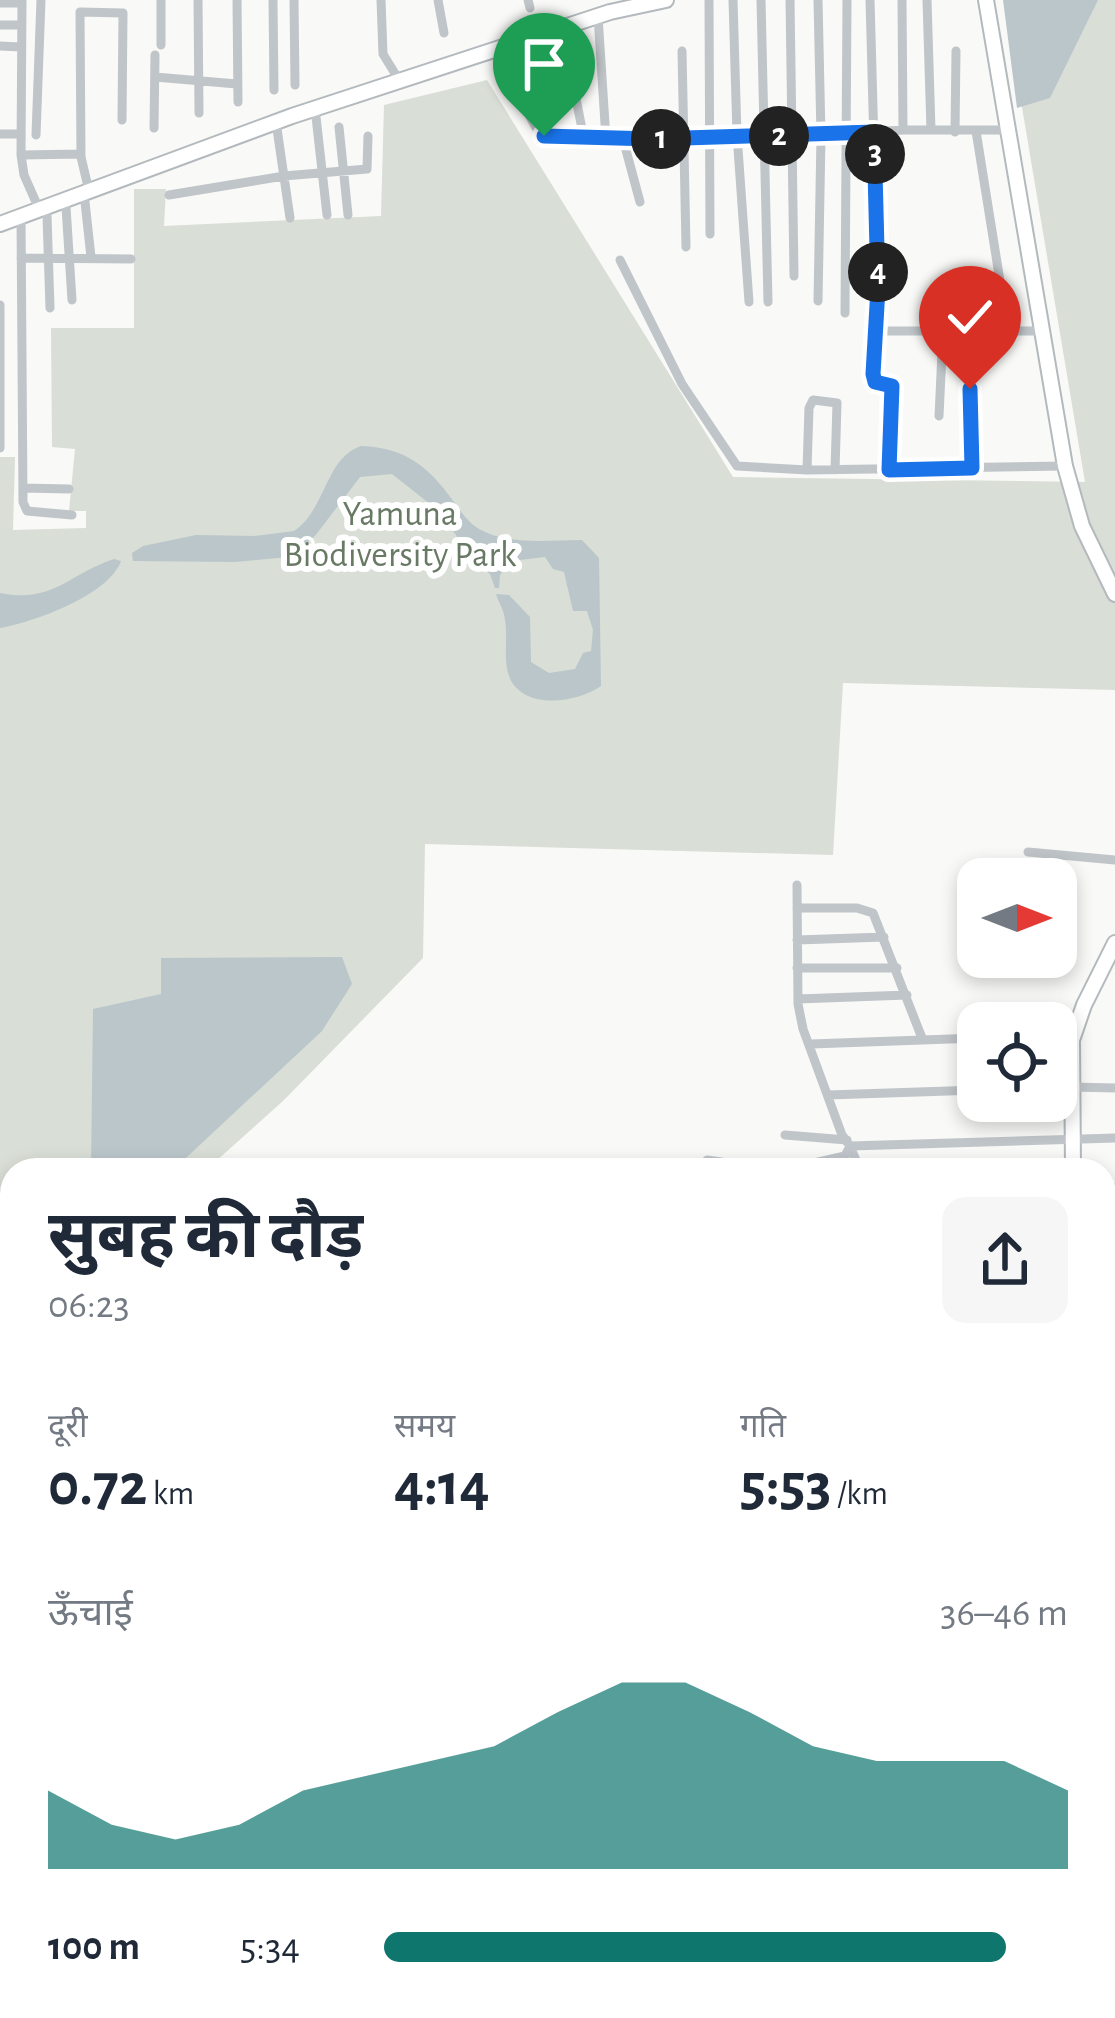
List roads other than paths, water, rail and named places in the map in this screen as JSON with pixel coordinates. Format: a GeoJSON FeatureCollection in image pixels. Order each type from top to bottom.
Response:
{"type":"FeatureCollection","features":[{"type":"Feature","properties":{"kind":"street"},"geometry":{"type":"LineString","coordinates":[[36,135],[41,0]]}},
{"type":"Feature","properties":{"kind":"street"},"geometry":{"type":"LineString","coordinates":[[154,128],[161,0]]}},
{"type":"Feature","properties":{"kind":"street"},"geometry":{"type":"LineString","coordinates":[[198,0],[199,113]]}},
{"type":"Feature","properties":{"kind":"street"},"geometry":{"type":"LineString","coordinates":[[237,0],[238,102]]}},
{"type":"Feature","properties":{"kind":"street"},"geometry":{"type":"LineString","coordinates":[[273,0],[274,90]]}},
{"type":"Feature","properties":{"kind":"street"},"geometry":{"type":"LineString","coordinates":[[294,0],[296,85]]}},
{"type":"Feature","properties":{"kind":"street"},"geometry":{"type":"LineString","coordinates":[[382,0],[385,58],[399,80]]}},
{"type":"Feature","properties":{"kind":"street"},"geometry":{"type":"LineString","coordinates":[[438,0],[444,33]]}},
{"type":"Feature","properties":{"kind":"street"},"geometry":{"type":"LineString","coordinates":[[0,224],[87,197],[315,108],[598,16],[665,0]]}},
{"type":"Feature","properties":{"kind":"street"},"geometry":{"type":"LineString","coordinates":[[709,0],[710,234]]}},
{"type":"Feature","properties":{"kind":"street"},"geometry":{"type":"LineString","coordinates":[[734,0],[737,135],[749,302]]}},
{"type":"Feature","properties":{"kind":"street"},"geometry":{"type":"LineString","coordinates":[[761,0],[768,302]]}},
{"type":"Feature","properties":{"kind":"street"},"geometry":{"type":"LineString","coordinates":[[790,0],[794,276]]}},
{"type":"Feature","properties":{"kind":"street"},"geometry":{"type":"LineString","coordinates":[[818,0],[818,301]]}},
{"type":"Feature","properties":{"kind":"street"},"geometry":{"type":"LineString","coordinates":[[845,314],[847,0]]}},
{"type":"Feature","properties":{"kind":"street"},"geometry":{"type":"LineString","coordinates":[[870,0],[878,288],[874,380],[892,389],[889,470]]}},
{"type":"Feature","properties":{"kind":"street"},"geometry":{"type":"LineString","coordinates":[[902,0],[903,130]]}},
{"type":"Feature","properties":{"kind":"street"},"geometry":{"type":"LineString","coordinates":[[927,0],[931,130]]}},
{"type":"Feature","properties":{"kind":"street"},"geometry":{"type":"LineString","coordinates":[[986,0],[1065,466],[1082,526],[1115,594]]}},
{"type":"Feature","properties":{"kind":"street"},"geometry":{"type":"LineString","coordinates":[[0,3],[22,2],[21,155],[25,178],[43,212],[50,256],[50,308]]}},
{"type":"Feature","properties":{"kind":"street"},"geometry":{"type":"LineString","coordinates":[[92,257],[81,158],[80,12],[123,13],[122,120]]}},
{"type":"Feature","properties":{"kind":"street"},"geometry":{"type":"LineString","coordinates":[[598,16],[606,139]]}},
{"type":"Feature","properties":{"kind":"street"},"geometry":{"type":"LineString","coordinates":[[0,25],[21,25]]}},
{"type":"Feature","properties":{"kind":"street"},"geometry":{"type":"LineString","coordinates":[[562,28],[584,139]]}},
{"type":"Feature","properties":{"kind":"street"},"geometry":{"type":"LineString","coordinates":[[0,46],[21,46]]}},
{"type":"Feature","properties":{"kind":"street"},"geometry":{"type":"LineString","coordinates":[[493,50],[539,133],[552,138],[1009,130]]}},
{"type":"Feature","properties":{"kind":"street"},"geometry":{"type":"LineString","coordinates":[[682,51],[686,248]]}},
{"type":"Feature","properties":{"kind":"street"},"geometry":{"type":"LineString","coordinates":[[955,131],[956,51]]}},
{"type":"Feature","properties":{"kind":"street"},"geometry":{"type":"LineString","coordinates":[[155,77],[237,84]]}},
{"type":"Feature","properties":{"kind":"street"},"geometry":{"type":"LineString","coordinates":[[315,108],[327,215]]}},
{"type":"Feature","properties":{"kind":"street"},"geometry":{"type":"LineString","coordinates":[[276,122],[290,218]]}},
{"type":"Feature","properties":{"kind":"street"},"geometry":{"type":"LineString","coordinates":[[339,127],[348,215]]}},
{"type":"Feature","properties":{"kind":"street"},"geometry":{"type":"LineString","coordinates":[[976,131],[1000,281]]}},
{"type":"Feature","properties":{"kind":"street"},"geometry":{"type":"LineString","coordinates":[[0,134],[20,134]]}},
{"type":"Feature","properties":{"kind":"street"},"geometry":{"type":"LineString","coordinates":[[169,195],[284,176],[369,169],[368,136]]}},
{"type":"Feature","properties":{"kind":"street"},"geometry":{"type":"LineString","coordinates":[[622,139],[640,202]]}},
{"type":"Feature","properties":{"kind":"street"},"geometry":{"type":"LineString","coordinates":[[21,155],[81,158]]}},
{"type":"Feature","properties":{"kind":"street"},"geometry":{"type":"LineString","coordinates":[[66,207],[72,300]]}},
{"type":"Feature","properties":{"kind":"street"},"geometry":{"type":"LineString","coordinates":[[21,216],[23,488],[27,511],[73,515]]}},
{"type":"Feature","properties":{"kind":"street"},"geometry":{"type":"LineString","coordinates":[[22,258],[131,260]]}},
{"type":"Feature","properties":{"kind":"street"},"geometry":{"type":"LineString","coordinates":[[620,260],[682,384],[734,464],[747,469],[807,470],[1065,466]]}},
{"type":"Feature","properties":{"kind":"street"},"geometry":{"type":"LineString","coordinates":[[0,305],[0,448]]}},
{"type":"Feature","properties":{"kind":"street"},"geometry":{"type":"LineString","coordinates":[[875,331],[1044,331]]}},
{"type":"Feature","properties":{"kind":"street"},"geometry":{"type":"LineString","coordinates":[[939,416],[944,331]]}},
{"type":"Feature","properties":{"kind":"street"},"geometry":{"type":"LineString","coordinates":[[970,389],[972,468]]}},
{"type":"Feature","properties":{"kind":"street"},"geometry":{"type":"LineString","coordinates":[[807,470],[809,408],[814,400],[837,403],[835,470]]}},
{"type":"Feature","properties":{"kind":"street"},"geometry":{"type":"LineString","coordinates":[[23,488],[69,488]]}},
{"type":"Feature","properties":{"kind":"street"},"geometry":{"type":"LineString","coordinates":[[1028,852],[1115,860]]}},
{"type":"Feature","properties":{"kind":"street"},"geometry":{"type":"LineString","coordinates":[[797,885],[798,999],[828,1094],[855,1158]]}},
{"type":"Feature","properties":{"kind":"street"},"geometry":{"type":"LineString","coordinates":[[797,908],[868,910],[897,968],[922,1039]]}},
{"type":"Feature","properties":{"kind":"street"},"geometry":{"type":"LineString","coordinates":[[796,940],[884,937]]}},
{"type":"Feature","properties":{"kind":"street"},"geometry":{"type":"LineString","coordinates":[[1077,1022],[1115,943]]}},
{"type":"Feature","properties":{"kind":"street"},"geometry":{"type":"LineString","coordinates":[[797,968],[897,968]]}},
{"type":"Feature","properties":{"kind":"street"},"geometry":{"type":"LineString","coordinates":[[798,999],[907,995]]}},
{"type":"Feature","properties":{"kind":"street"},"geometry":{"type":"LineString","coordinates":[[811,1044],[957,1038]]}},
{"type":"Feature","properties":{"kind":"street"},"geometry":{"type":"LineString","coordinates":[[1077,1090],[1115,1088]]}},
{"type":"Feature","properties":{"kind":"street"},"geometry":{"type":"LineString","coordinates":[[828,1094],[957,1091]]}},
{"type":"Feature","properties":{"kind":"street"},"geometry":{"type":"LineString","coordinates":[[1070,1122],[1073,1158]]}},
{"type":"Feature","properties":{"kind":"street"},"geometry":{"type":"LineString","coordinates":[[785,1135],[848,1143],[1115,1138]]}},
{"type":"Feature","properties":{"kind":"street"},"geometry":{"type":"LineString","coordinates":[[836,1158],[845,1156],[848,1143]]}},
{"type":"Feature","properties":{"kind":"park label","name":"Yamuna Biodiversity Park"},"geometry":{"type":"Point","coordinates":[400,532]}}]}
